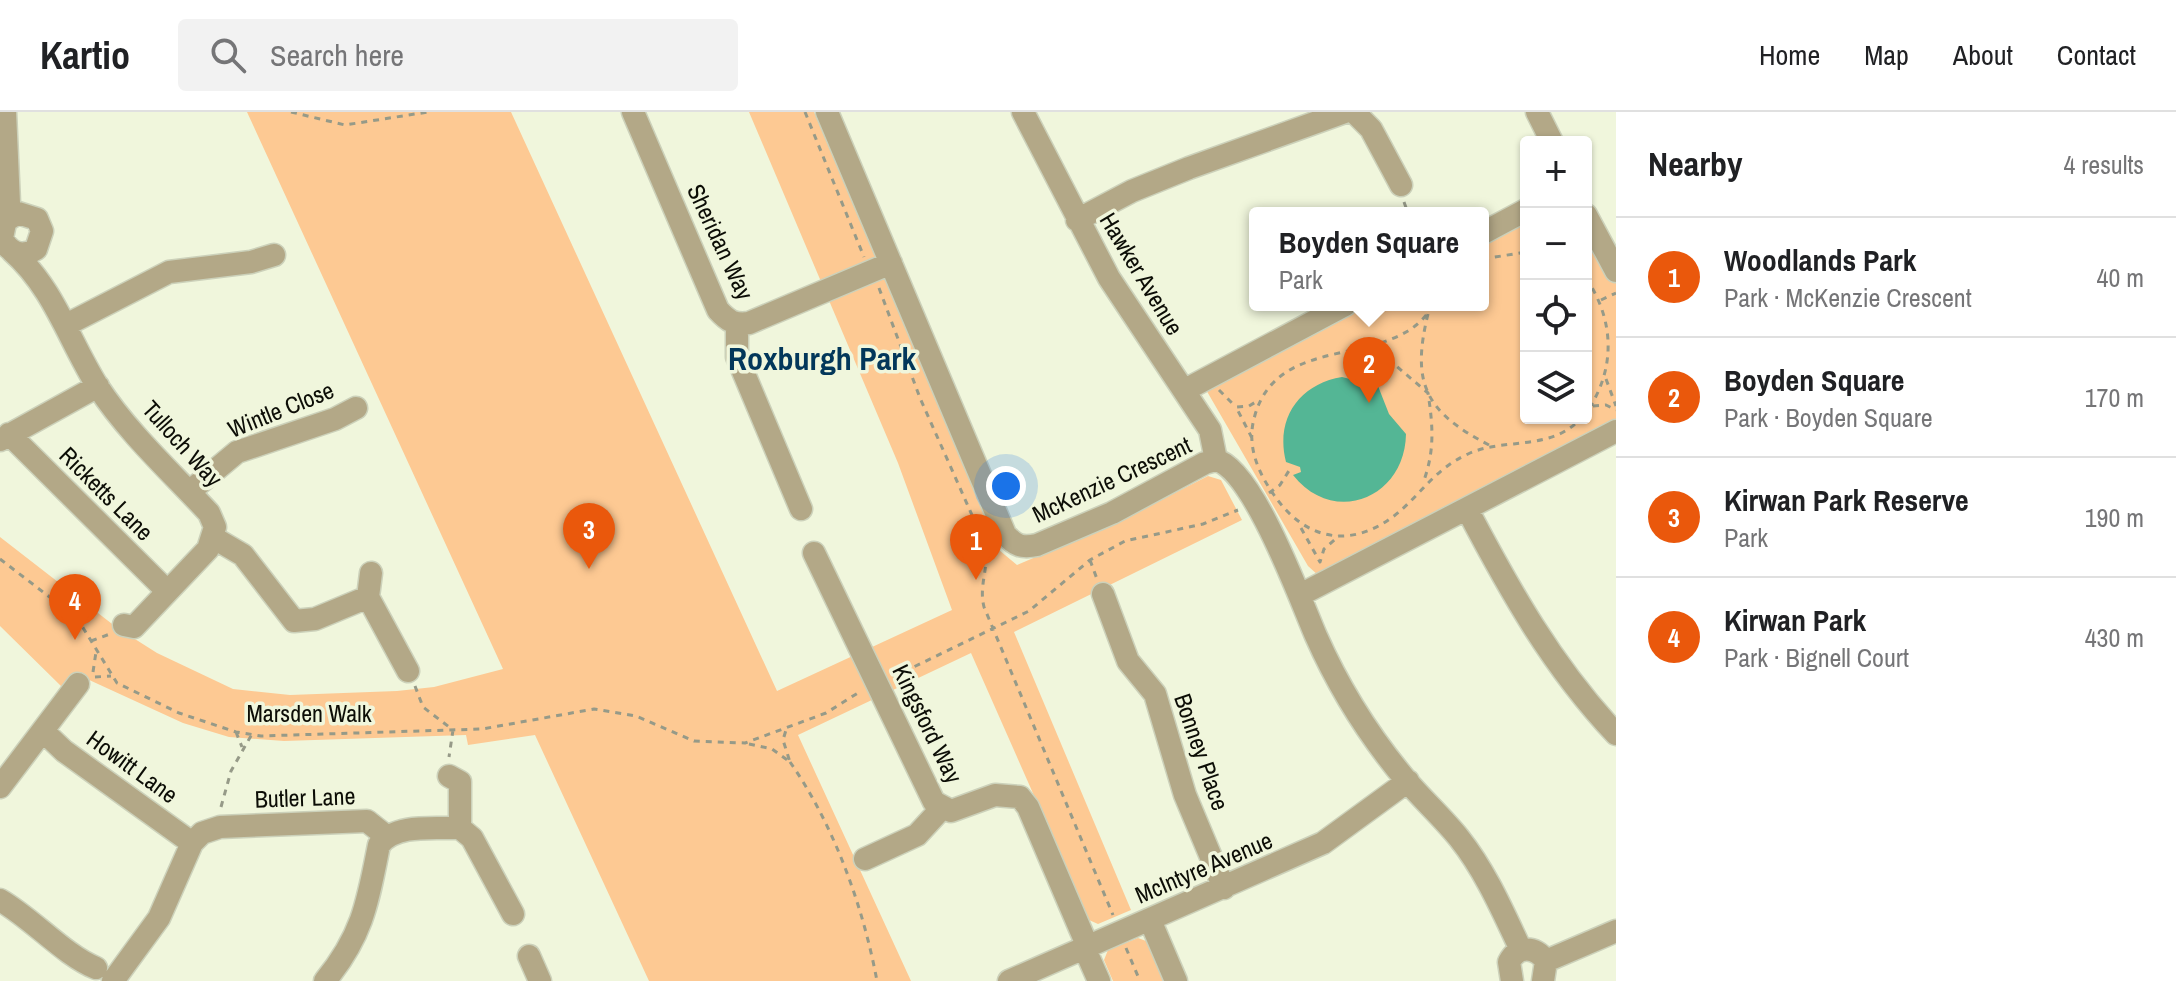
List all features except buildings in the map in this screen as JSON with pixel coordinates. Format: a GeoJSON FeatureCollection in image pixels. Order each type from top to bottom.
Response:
{"type":"FeatureCollection","features":[{"type":"Feature","properties":{"kind":"street"},"geometry":{"type":"LineString","coordinates":[[5,112],[9,182],[2,238],[7,250],[30,252],[40,244],[42,231],[9,182]]}},
{"type":"Feature","properties":{"kind":"street","name":"Sheridan Way"},"geometry":{"type":"LineString","coordinates":[[633,112],[718,310],[737,324],[749,323],[882,267]]}},
{"type":"Feature","properties":{"kind":"street","name":"McKenzie Crescent"},"geometry":{"type":"LineString","coordinates":[[827,112],[882,267],[1005,534],[1013,544],[1037,545],[1112,513],[1216,460],[1236,470],[1355,711],[1408,781],[1460,839],[1483,873],[1521,950]]}},
{"type":"Feature","properties":{"kind":"street","name":"Hawker Avenue"},"geometry":{"type":"LineString","coordinates":[[1023,112],[1109,278],[1210,430],[1216,460]]}},
{"type":"Feature","properties":{"kind":"street"},"geometry":{"type":"LineString","coordinates":[[1077,220],[1132,191],[1189,168],[1345,112]]}},
{"type":"Feature","properties":{"kind":"street"},"geometry":{"type":"LineString","coordinates":[[1354,112],[1371,129],[1401,185]]}},
{"type":"Feature","properties":{"kind":"street"},"geometry":{"type":"LineString","coordinates":[[1537,112],[1549,136]]}},
{"type":"Feature","properties":{"kind":"street"},"geometry":{"type":"LineString","coordinates":[[3,224],[18,213],[32,215]]}},
{"type":"Feature","properties":{"kind":"street"},"geometry":{"type":"LineString","coordinates":[[1489,230],[1520,213]]}},
{"type":"Feature","properties":{"kind":"street"},"geometry":{"type":"LineString","coordinates":[[1592,226],[1616,271]]}},
{"type":"Feature","properties":{"kind":"street","name":"Tulloch Way"},"geometry":{"type":"LineString","coordinates":[[40,244],[43,283]]}},
{"type":"Feature","properties":{"kind":"street","name":"Tulloch Way"},"geometry":{"type":"LineString","coordinates":[[7,250],[43,283],[98,386],[209,513],[215,527],[214,538]]}},
{"type":"Feature","properties":{"kind":"street"},"geometry":{"type":"LineString","coordinates":[[66,325],[169,272],[274,255]]}},
{"type":"Feature","properties":{"kind":"street"},"geometry":{"type":"LineString","coordinates":[[1185,390],[1334,311]]}},
{"type":"Feature","properties":{"kind":"street"},"geometry":{"type":"LineString","coordinates":[[737,324],[737,357],[801,509]]}},
{"type":"Feature","properties":{"kind":"street"},"geometry":{"type":"LineString","coordinates":[[5,437],[98,386]]}},
{"type":"Feature","properties":{"kind":"street","name":"Wintle Close"},"geometry":{"type":"LineString","coordinates":[[189,492],[237,452],[335,419],[356,408]]}},
{"type":"Feature","properties":{"kind":"street"},"geometry":{"type":"LineString","coordinates":[[1300,595],[1616,431]]}},
{"type":"Feature","properties":{"kind":"street","name":"Ricketts Lane"},"geometry":{"type":"LineString","coordinates":[[5,437],[166,590]]}},
{"type":"Feature","properties":{"kind":"street"},"geometry":{"type":"LineString","coordinates":[[1467,509],[1526,621],[1557,666],[1616,734]]}},
{"type":"Feature","properties":{"kind":"street"},"geometry":{"type":"LineString","coordinates":[[129,626],[214,538],[243,555],[294,621],[315,619],[368,597]]}},
{"type":"Feature","properties":{"kind":"street","name":"Kingsford Way"},"geometry":{"type":"LineString","coordinates":[[814,553],[929,793],[941,809],[960,810],[995,795],[1020,797],[1028,807],[1086,946]]}},
{"type":"Feature","properties":{"kind":"street"},"geometry":{"type":"LineString","coordinates":[[371,573],[368,597],[408,671]]}},
{"type":"Feature","properties":{"kind":"street","name":"Bonney Place"},"geometry":{"type":"LineString","coordinates":[[1103,594],[1128,661],[1155,694],[1185,795],[1224,888]]}},
{"type":"Feature","properties":{"kind":"street"},"geometry":{"type":"LineString","coordinates":[[0,787],[85,681]]}},
{"type":"Feature","properties":{"kind":"street","name":"Howitt Lane"},"geometry":{"type":"LineString","coordinates":[[43,731],[64,751],[192,843]]}},
{"type":"Feature","properties":{"kind":"street"},"geometry":{"type":"LineString","coordinates":[[449,776],[460,782],[460,828]]}},
{"type":"Feature","properties":{"kind":"street","name":"McIntyre Avenue"},"geometry":{"type":"LineString","coordinates":[[1009,981],[1323,843],[1408,781]]}},
{"type":"Feature","properties":{"kind":"street"},"geometry":{"type":"LineString","coordinates":[[865,859],[917,835],[941,809]]}},
{"type":"Feature","properties":{"kind":"street","name":"Butler Lane"},"geometry":{"type":"LineString","coordinates":[[220,827],[367,821],[386,836]]}},
{"type":"Feature","properties":{"kind":"street"},"geometry":{"type":"LineString","coordinates":[[0,900],[30,917],[98,977],[134,949],[159,918],[192,843],[202,833],[220,827]]}},
{"type":"Feature","properties":{"kind":"street"},"geometry":{"type":"LineString","coordinates":[[325,981],[355,939],[367,911],[379,845],[386,836],[397,831],[460,828],[472,838],[513,914]]}},
{"type":"Feature","properties":{"kind":"street"},"geometry":{"type":"LineString","coordinates":[[1150,920],[1176,981]]}},
{"type":"Feature","properties":{"kind":"street"},"geometry":{"type":"LineString","coordinates":[[1505,979],[1509,962],[1521,950],[1535,950],[1545,971],[1616,931]]}},
{"type":"Feature","properties":{"kind":"street"},"geometry":{"type":"LineString","coordinates":[[1086,946],[1099,981]]}},
{"type":"Feature","properties":{"kind":"street"},"geometry":{"type":"LineString","coordinates":[[529,956],[540,981]]}},
{"type":"Feature","properties":{"kind":"path"},"geometry":{"type":"LineString","coordinates":[[291,112],[345,125],[428,112]]}},
{"type":"Feature","properties":{"kind":"path"},"geometry":{"type":"LineString","coordinates":[[805,112],[882,267],[920,398],[984,542],[988,556],[980,593],[1140,981]]}},
{"type":"Feature","properties":{"kind":"path"},"geometry":{"type":"LineString","coordinates":[[1489,258],[1520,253]]}},
{"type":"Feature","properties":{"kind":"path"},"geometry":{"type":"LineString","coordinates":[[1587,280],[1601,300],[1610,324],[1611,347],[1606,379],[1592,406]]}},
{"type":"Feature","properties":{"kind":"path"},"geometry":{"type":"LineString","coordinates":[[1601,300],[1616,293]]}},
{"type":"Feature","properties":{"kind":"path"},"geometry":{"type":"LineString","coordinates":[[1422,486],[1432,457],[1428,393],[1419,373],[1420,347],[1430,311]]}},
{"type":"Feature","properties":{"kind":"path"},"geometry":{"type":"LineString","coordinates":[[1252,438],[1236,407],[1249,406],[1261,398],[1279,379],[1306,359],[1364,349],[1399,333],[1428,314]]}},
{"type":"Feature","properties":{"kind":"path"},"geometry":{"type":"LineString","coordinates":[[1364,349],[1388,359],[1428,393],[1447,418],[1490,446]]}},
{"type":"Feature","properties":{"kind":"path"},"geometry":{"type":"LineString","coordinates":[[1606,379],[1616,408]]}},
{"type":"Feature","properties":{"kind":"path"},"geometry":{"type":"LineString","coordinates":[[1261,398],[1254,417],[1254,460],[1272,492],[1299,526],[1320,562],[1324,549],[1339,536]]}},
{"type":"Feature","properties":{"kind":"path"},"geometry":{"type":"LineString","coordinates":[[1592,406],[1616,408]]}},
{"type":"Feature","properties":{"kind":"path"},"geometry":{"type":"LineString","coordinates":[[1299,526],[1339,536],[1353,535],[1394,516],[1422,486],[1448,465],[1490,446],[1529,444],[1553,436],[1572,424]]}},
{"type":"Feature","properties":{"kind":"path"},"geometry":{"type":"LineString","coordinates":[[1272,492],[1290,469]]}},
{"type":"Feature","properties":{"kind":"path","name":"Marsden Walk"},"geometry":{"type":"LineString","coordinates":[[0,559],[77,618],[111,676],[146,699],[236,732],[252,734],[453,730]]}},
{"type":"Feature","properties":{"kind":"path"},"geometry":{"type":"LineString","coordinates":[[408,671],[407,678],[419,693],[423,707],[453,730],[449,776]]}},
{"type":"Feature","properties":{"kind":"path"},"geometry":{"type":"LineString","coordinates":[[85,681],[111,676]]}},
{"type":"Feature","properties":{"kind":"path"},"geometry":{"type":"LineString","coordinates":[[786,730],[783,740],[790,762],[804,782],[845,870],[877,981]]}},
{"type":"Feature","properties":{"kind":"path"},"geometry":{"type":"LineString","coordinates":[[236,732],[242,747]]}},
{"type":"Feature","properties":{"kind":"path"},"geometry":{"type":"LineString","coordinates":[[220,827],[224,790],[242,747],[252,734]]}},
{"type":"Feature","properties":{"kind":"path"},"geometry":{"type":"LineString","coordinates":[[745,743],[772,749],[790,762]]}},
{"type":"Feature","properties":{"kind":"shaded area"},"geometry":{"type":"Polygon","coordinates":[[[247,112],[511,112],[777,691],[952,610],[898,463],[749,112],[814,112],[999,550],[1017,565],[1122,520],[1208,476],[1221,480],[1242,520],[1014,632],[1131,910],[1098,924],[1089,920],[971,653],[798,735],[911,981],[649,981],[535,735],[468,745],[466,735],[284,741],[229,737],[183,723],[74,673],[62,687],[0,626],[0,537],[116,627],[157,653],[233,689],[290,695],[397,691],[434,687],[503,669],[247,112]]]}},
{"type":"Feature","properties":{"kind":"shaded area"},"geometry":{"type":"Polygon","coordinates":[[[1520,223],[1520,424],[1592,424],[1592,240],[1616,262],[1616,421],[1319,576],[1308,566],[1205,388],[1352,311],[1489,311],[1489,240],[1520,223]]]}},
{"type":"Feature","properties":{"kind":"shaded area"},"geometry":{"type":"Polygon","coordinates":[[[1342,377],[1378,386],[1389,414],[1406,434],[1403,456],[1394,475],[1381,489],[1347,502],[1328,500],[1310,491],[1293,475],[1301,472],[1300,467],[1286,462],[1283,446],[1288,418],[1302,396],[1314,387],[1342,377]]]}},
{"type":"Feature","properties":{"kind":"shaded area"},"geometry":{"type":"Polygon","coordinates":[[[1138,938],[1146,941],[1163,981],[1113,981],[1104,960],[1108,950],[1138,938]]]}},
{"type":"Feature","properties":{"kind":"place","name":"Boyden Square"},"geometry":{"type":"Point","coordinates":[1369,403]}},
{"type":"Feature","properties":{"kind":"place","name":"Kirwan Park Reserve"},"geometry":{"type":"Point","coordinates":[589,569]}},
{"type":"Feature","properties":{"kind":"place","name":"Woodlands Park"},"geometry":{"type":"Point","coordinates":[976,580]}},
{"type":"Feature","properties":{"kind":"place","name":"Kirwan Park"},"geometry":{"type":"Point","coordinates":[75,640]}},
{"type":"Feature","properties":{"kind":"district","name":"Roxburgh Park"},"geometry":{"type":"Point","coordinates":[822,359]}}]}
